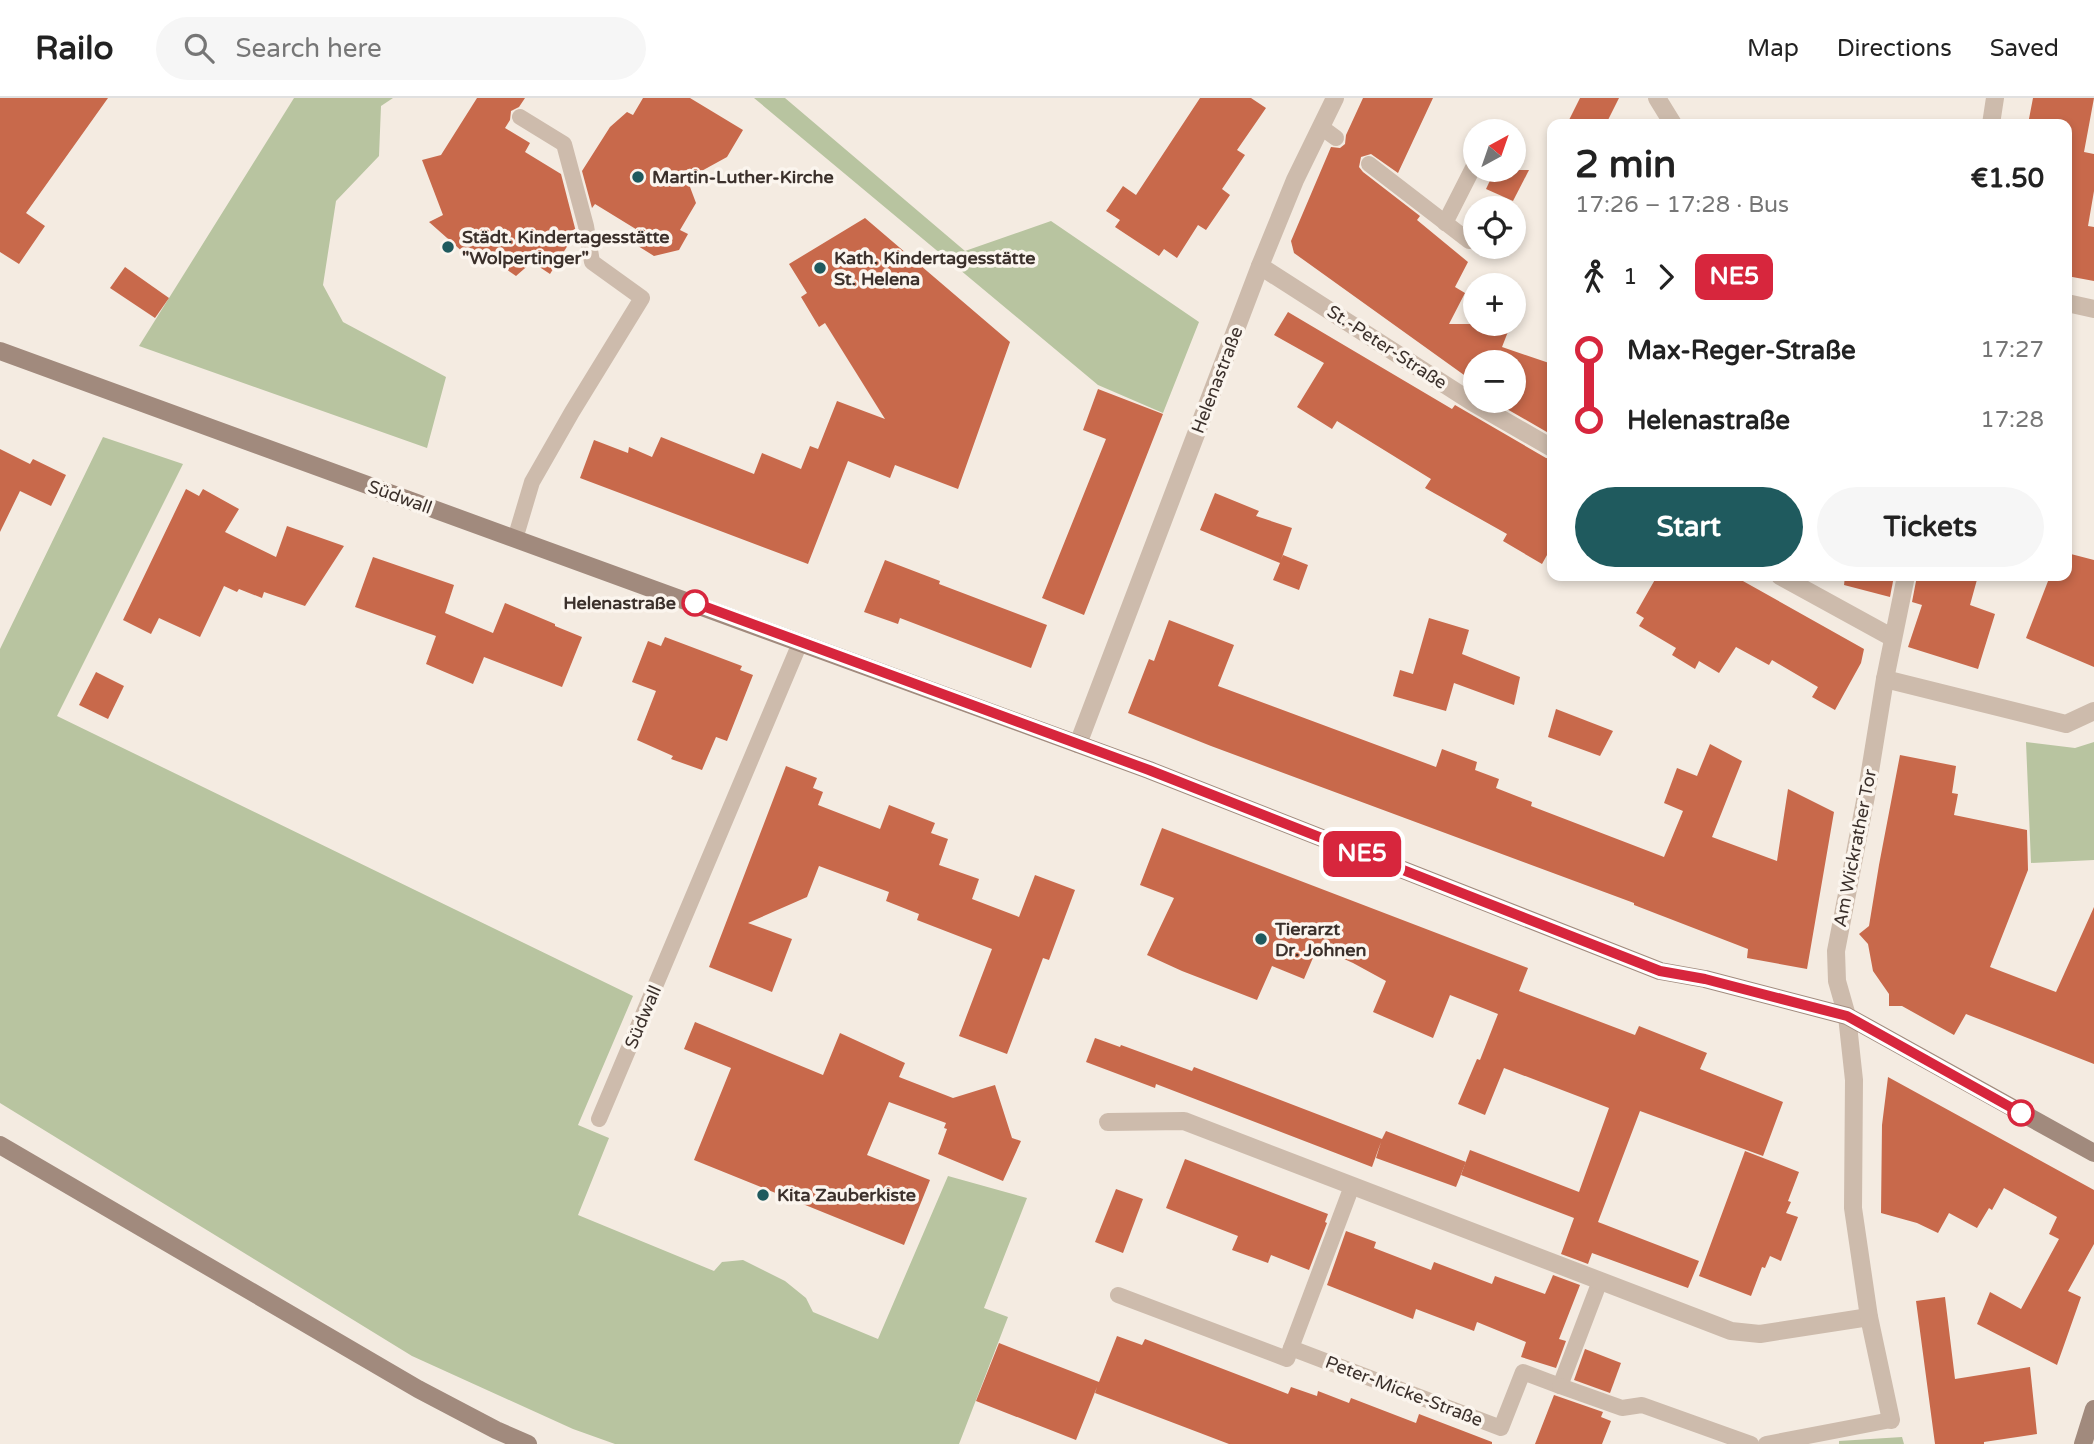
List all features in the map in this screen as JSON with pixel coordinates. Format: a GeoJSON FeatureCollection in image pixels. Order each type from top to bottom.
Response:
{"type":"FeatureCollection","features":[{"type":"Feature","properties":{"kind":"street","name":"Helenastraße"},"geometry":{"type":"LineString","coordinates":[[1078,744],[1260,266],[1295,180],[1335,98]]}},
{"type":"Feature","properties":{"kind":"street"},"geometry":{"type":"LineString","coordinates":[[1657,98],[1670,119]]}},
{"type":"Feature","properties":{"kind":"street"},"geometry":{"type":"LineString","coordinates":[[1992,119],[1995,98]]}},
{"type":"Feature","properties":{"kind":"street","name":"St.-Peter-Straße"},"geometry":{"type":"LineString","coordinates":[[1260,266],[1472,402],[1547,445]]}},
{"type":"Feature","properties":{"kind":"street"},"geometry":{"type":"LineString","coordinates":[[2072,304],[2094,309]]}},
{"type":"Feature","properties":{"kind":"street","name":"Südwall"},"geometry":{"type":"LineString","coordinates":[[0,351],[1149,770],[1660,971],[1705,979],[1847,1016],[2094,1153]]}},
{"type":"Feature","properties":{"kind":"street"},"geometry":{"type":"LineString","coordinates":[[1789,581],[1893,639]]}},
{"type":"Feature","properties":{"kind":"street","name":"Am Wickrather Tor"},"geometry":{"type":"LineString","coordinates":[[1847,1016],[1837,981],[1836,951],[1905,581]]}},
{"type":"Feature","properties":{"kind":"street"},"geometry":{"type":"LineString","coordinates":[[1885,679],[2066,724],[2094,711]]}},
{"type":"Feature","properties":{"kind":"street"},"geometry":{"type":"LineString","coordinates":[[1847,1016],[1854,1080],[1853,1208],[1869,1317],[1891,1420]]}},
{"type":"Feature","properties":{"kind":"street"},"geometry":{"type":"LineString","coordinates":[[1108,1122],[1184,1121],[1731,1331],[1760,1334],[1869,1317]]}},
{"type":"Feature","properties":{"kind":"street"},"geometry":{"type":"LineString","coordinates":[[0,1145],[418,1390],[528,1444]]}},
{"type":"Feature","properties":{"kind":"street"},"geometry":{"type":"LineString","coordinates":[[2083,1444],[2094,1409]]}},
{"type":"Feature","properties":{"kind":"lane"},"geometry":{"type":"LineString","coordinates":[[515,539],[532,482],[642,298],[592,262],[586,226],[564,144],[520,117]]}},
{"type":"Feature","properties":{"kind":"lane"},"geometry":{"type":"LineString","coordinates":[[1321,127],[1336,138]]}},
{"type":"Feature","properties":{"kind":"lane"},"geometry":{"type":"LineString","coordinates":[[1369,164],[1463,236]]}},
{"type":"Feature","properties":{"kind":"lane"},"geometry":{"type":"LineString","coordinates":[[1445,223],[1466,182]]}},
{"type":"Feature","properties":{"kind":"lane","name":"Südwall"},"geometry":{"type":"LineString","coordinates":[[599,1119],[800,643]]}},
{"type":"Feature","properties":{"kind":"lane"},"geometry":{"type":"LineString","coordinates":[[1291,1348],[1352,1186]]}},
{"type":"Feature","properties":{"kind":"lane"},"geometry":{"type":"LineString","coordinates":[[1560,1387],[1600,1281]]}},
{"type":"Feature","properties":{"kind":"lane","name":"Peter-Micke-Straße"},"geometry":{"type":"LineString","coordinates":[[1118,1295],[1287,1359],[1291,1348],[1502,1428],[1523,1372],[1622,1408],[1642,1405],[1751,1444]]}},
{"type":"Feature","properties":{"kind":"lane"},"geometry":{"type":"LineString","coordinates":[[1766,1444],[1891,1420]]}},
{"type":"Feature","properties":{"kind":"green space"},"geometry":{"type":"Polygon","coordinates":[[[294,98],[393,98],[381,106],[379,156],[336,201],[323,285],[343,322],[446,377],[427,448],[139,346],[294,98]]]}},
{"type":"Feature","properties":{"kind":"green space"},"geometry":{"type":"Polygon","coordinates":[[[754,98],[785,98],[965,251],[1051,221],[1199,322],[1163,413],[1098,385],[754,98]]]}},
{"type":"Feature","properties":{"kind":"green space"},"geometry":{"type":"Polygon","coordinates":[[[103,437],[183,464],[57,716],[633,996],[578,1125],[609,1138],[578,1215],[714,1271],[722,1262],[743,1260],[785,1281],[806,1298],[813,1312],[878,1339],[948,1176],[1027,1198],[984,1308],[1008,1317],[959,1444],[615,1444],[573,1429],[412,1356],[0,1103],[0,649],[103,437]]]}},
{"type":"Feature","properties":{"kind":"green space"},"geometry":{"type":"Polygon","coordinates":[[[2026,742],[2075,748],[2094,742],[2094,860],[2031,863],[2026,742]]]}},
{"type":"Feature","properties":{"kind":"green space"},"geometry":{"type":"Polygon","coordinates":[[[1902,1437],[1904,1444],[1839,1444],[1839,1441],[1902,1437]]]}},
{"type":"Feature","properties":{"kind":"building"},"geometry":{"type":"Polygon","coordinates":[[[0,98],[108,98],[26,213],[45,226],[19,264],[0,252],[0,98]]]}},
{"type":"Feature","properties":{"kind":"building"},"geometry":{"type":"Polygon","coordinates":[[[477,98],[525,98],[519,107],[511,111],[505,128],[530,143],[525,152],[561,174],[576,232],[550,274],[532,262],[516,276],[483,253],[473,261],[429,222],[443,215],[422,160],[441,155],[477,98]]]}},
{"type":"Feature","properties":{"kind":"building","name":"Martin-Luther-Kirche"},"geometry":{"type":"Polygon","coordinates":[[[643,98],[690,98],[743,130],[727,157],[687,179],[696,203],[680,230],[688,234],[679,250],[654,256],[638,246],[640,242],[635,237],[639,231],[595,204],[592,208],[582,171],[610,127],[627,112],[633,115],[643,98]]]}},
{"type":"Feature","properties":{"kind":"building"},"geometry":{"type":"Polygon","coordinates":[[[1200,98],[1251,98],[1266,108],[1237,150],[1245,155],[1222,189],[1230,195],[1206,230],[1198,225],[1177,258],[1164,249],[1159,256],[1115,227],[1120,220],[1106,211],[1123,186],[1136,195],[1200,98]]]}},
{"type":"Feature","properties":{"kind":"building"},"geometry":{"type":"Polygon","coordinates":[[[1363,98],[1433,98],[1398,173],[1371,154],[1361,157],[1359,167],[1420,216],[1417,220],[1468,262],[1455,287],[1463,292],[1463,297],[1449,324],[1463,324],[1463,336],[1506,336],[1502,347],[1511,350],[1463,350],[1463,374],[1294,253],[1291,241],[1331,147],[1340,148],[1345,144],[1346,135],[1363,98]]]}},
{"type":"Feature","properties":{"kind":"building"},"geometry":{"type":"Polygon","coordinates":[[[1580,98],[1619,98],[1608,119],[1570,119],[1580,98]]]}},
{"type":"Feature","properties":{"kind":"building"},"geometry":{"type":"Polygon","coordinates":[[[2033,98],[2094,98],[2084,152],[2094,154],[2094,191],[2088,226],[2094,227],[2094,281],[2072,277],[2072,119],[2029,119],[2033,98]]]}},
{"type":"Feature","properties":{"kind":"building"},"geometry":{"type":"Polygon","coordinates":[[[1489,182],[1523,182],[1516,196],[1502,196],[1486,189],[1489,182]]]}},
{"type":"Feature","properties":{"kind":"building"},"geometry":{"type":"Polygon","coordinates":[[[865,218],[1010,342],[958,489],[895,465],[890,478],[848,461],[808,564],[580,478],[594,440],[628,453],[629,447],[652,457],[661,437],[754,474],[762,453],[801,469],[810,446],[818,449],[837,401],[885,419],[825,323],[819,327],[801,297],[807,293],[789,264],[865,218]]]}},
{"type":"Feature","properties":{"kind":"building"},"geometry":{"type":"Polygon","coordinates":[[[125,267],[169,298],[155,318],[110,288],[125,267]]]}},
{"type":"Feature","properties":{"kind":"building"},"geometry":{"type":"Polygon","coordinates":[[[1288,312],[1452,409],[1455,405],[1463,410],[1463,413],[1469,413],[1547,458],[1547,555],[1542,564],[1503,541],[1507,534],[1425,488],[1431,479],[1337,421],[1332,429],[1297,407],[1324,363],[1274,335],[1288,312]]]}},
{"type":"Feature","properties":{"kind":"building"},"geometry":{"type":"Polygon","coordinates":[[[1526,355],[1547,362],[1547,432],[1514,413],[1526,413],[1526,355]]]}},
{"type":"Feature","properties":{"kind":"building"},"geometry":{"type":"Polygon","coordinates":[[[1098,389],[1163,414],[1084,615],[1042,598],[1106,439],[1083,430],[1098,389]]]}},
{"type":"Feature","properties":{"kind":"building"},"geometry":{"type":"Polygon","coordinates":[[[0,449],[30,464],[33,459],[66,475],[51,506],[20,491],[0,532],[0,449]]]}},
{"type":"Feature","properties":{"kind":"building"},"geometry":{"type":"Polygon","coordinates":[[[186,489],[199,496],[203,489],[239,509],[225,532],[276,557],[287,526],[344,546],[305,606],[264,592],[262,598],[224,586],[200,637],[159,618],[151,634],[123,620],[186,489]]]}},
{"type":"Feature","properties":{"kind":"building"},"geometry":{"type":"Polygon","coordinates":[[[1215,493],[1259,511],[1256,516],[1292,528],[1281,560],[1283,555],[1308,565],[1299,590],[1273,580],[1280,563],[1200,530],[1215,493]]]}},
{"type":"Feature","properties":{"kind":"building"},"geometry":{"type":"Polygon","coordinates":[[[2072,554],[2094,560],[2094,667],[2026,638],[2048,581],[2072,581],[2072,554]]]}},
{"type":"Feature","properties":{"kind":"building"},"geometry":{"type":"Polygon","coordinates":[[[373,557],[454,585],[445,613],[493,633],[505,603],[582,637],[562,687],[484,657],[473,684],[426,664],[436,636],[355,607],[373,557]]]}},
{"type":"Feature","properties":{"kind":"building"},"geometry":{"type":"Polygon","coordinates":[[[885,560],[940,581],[939,584],[1047,625],[1031,668],[900,618],[898,624],[864,612],[885,560]]]}},
{"type":"Feature","properties":{"kind":"building"},"geometry":{"type":"Polygon","coordinates":[[[1654,581],[1743,581],[1864,649],[1861,663],[1835,710],[1812,697],[1818,687],[1772,660],[1769,665],[1736,647],[1719,673],[1699,661],[1695,669],[1672,655],[1676,648],[1639,626],[1644,618],[1636,613],[1654,581]]]}},
{"type":"Feature","properties":{"kind":"building"},"geometry":{"type":"Polygon","coordinates":[[[1844,581],[1893,581],[1890,597],[1844,585],[1844,581]]]}},
{"type":"Feature","properties":{"kind":"building"},"geometry":{"type":"Polygon","coordinates":[[[1916,581],[1977,581],[1970,605],[1995,614],[1978,669],[1908,647],[1922,605],[1912,602],[1916,581]]]}},
{"type":"Feature","properties":{"kind":"building"},"geometry":{"type":"Polygon","coordinates":[[[1429,618],[1469,630],[1462,654],[1520,677],[1514,705],[1454,683],[1446,711],[1393,696],[1400,670],[1413,674],[1429,618]]]}},
{"type":"Feature","properties":{"kind":"building"},"geometry":{"type":"Polygon","coordinates":[[[1169,620],[1234,645],[1218,686],[1436,767],[1442,749],[1477,762],[1475,770],[1499,779],[1496,788],[1532,802],[1531,806],[1664,857],[1683,811],[1664,803],[1677,768],[1697,776],[1710,744],[1742,761],[1712,837],[1777,861],[1788,789],[1834,812],[1807,969],[1747,958],[1748,949],[1634,903],[1128,713],[1149,659],[1154,661],[1169,620]]]}},
{"type":"Feature","properties":{"kind":"building"},"geometry":{"type":"Polygon","coordinates":[[[665,637],[742,666],[740,670],[753,675],[727,741],[716,737],[702,770],[671,759],[673,756],[637,740],[656,691],[632,682],[648,641],[661,646],[665,637]]]}},
{"type":"Feature","properties":{"kind":"building"},"geometry":{"type":"Polygon","coordinates":[[[96,672],[124,686],[108,719],[79,705],[96,672]]]}},
{"type":"Feature","properties":{"kind":"building"},"geometry":{"type":"Polygon","coordinates":[[[1556,709],[1613,731],[1600,756],[1548,737],[1556,709]]]}},
{"type":"Feature","properties":{"kind":"building"},"geometry":{"type":"Polygon","coordinates":[[[1900,755],[1956,766],[1952,793],[1958,794],[1954,815],[2027,830],[2028,870],[1990,967],[2056,992],[2094,907],[2094,1064],[1966,1014],[1954,1035],[1902,1006],[1889,1006],[1889,994],[1873,971],[1868,944],[1859,934],[1869,926],[1900,755]]]}},
{"type":"Feature","properties":{"kind":"building"},"geometry":{"type":"Polygon","coordinates":[[[786,766],[817,778],[813,788],[823,792],[818,805],[880,829],[889,805],[935,823],[931,833],[948,839],[939,865],[979,879],[972,899],[1019,917],[1035,875],[1075,890],[1049,960],[1043,958],[1007,1054],[959,1036],[992,949],[917,920],[919,914],[886,901],[889,892],[819,866],[807,897],[748,923],[792,939],[772,992],[709,967],[786,766]]]}},
{"type":"Feature","properties":{"kind":"building"},"geometry":{"type":"Polygon","coordinates":[[[1162,828],[1528,968],[1519,991],[1635,1035],[1639,1026],[1707,1053],[1700,1069],[1783,1102],[1763,1156],[1640,1111],[1598,1222],[1699,1261],[1688,1288],[1592,1253],[1588,1264],[1561,1254],[1574,1218],[1461,1175],[1470,1150],[1579,1192],[1609,1108],[1504,1068],[1485,1115],[1458,1104],[1477,1059],[1480,1060],[1498,1014],[1450,995],[1433,1038],[1373,1012],[1386,981],[1324,950],[1321,956],[1315,953],[1304,979],[1272,966],[1257,1000],[1147,955],[1174,898],[1140,885],[1162,828]]]}},
{"type":"Feature","properties":{"kind":"building"},"geometry":{"type":"Polygon","coordinates":[[[695,1022],[823,1075],[840,1033],[905,1063],[899,1077],[953,1098],[995,1085],[1012,1138],[1021,1141],[1003,1181],[938,1154],[947,1129],[944,1128],[946,1123],[889,1102],[867,1155],[930,1180],[904,1245],[694,1160],[731,1068],[684,1049],[695,1022]]]}},
{"type":"Feature","properties":{"kind":"building"},"geometry":{"type":"Polygon","coordinates":[[[1095,1038],[1192,1071],[1194,1067],[1382,1139],[1386,1131],[1466,1162],[1456,1187],[1376,1158],[1381,1142],[1372,1167],[1156,1084],[1155,1088],[1086,1062],[1095,1038]]]}},
{"type":"Feature","properties":{"kind":"building"},"geometry":{"type":"Polygon","coordinates":[[[1888,1077],[2094,1190],[2094,1244],[2068,1291],[2081,1297],[2057,1365],[1977,1324],[1990,1292],[2021,1309],[2059,1239],[2049,1234],[2057,1217],[2004,1188],[1992,1210],[1989,1208],[1977,1228],[1949,1213],[1938,1233],[1917,1223],[1881,1213],[1882,1125],[1888,1077]]]}},
{"type":"Feature","properties":{"kind":"building"},"geometry":{"type":"Polygon","coordinates":[[[1745,1151],[1799,1172],[1786,1213],[1798,1217],[1781,1261],[1770,1256],[1765,1268],[1762,1267],[1751,1296],[1699,1276],[1745,1151]]]}},
{"type":"Feature","properties":{"kind":"building"},"geometry":{"type":"Polygon","coordinates":[[[1185,1159],[1328,1214],[1309,1270],[1271,1255],[1268,1263],[1232,1250],[1238,1236],[1166,1208],[1185,1159]]]}},
{"type":"Feature","properties":{"kind":"building"},"geometry":{"type":"Polygon","coordinates":[[[1116,1189],[1143,1199],[1123,1253],[1095,1242],[1116,1189]]]}},
{"type":"Feature","properties":{"kind":"building"},"geometry":{"type":"Polygon","coordinates":[[[1346,1231],[1376,1242],[1374,1248],[1431,1270],[1434,1262],[1492,1284],[1495,1276],[1545,1294],[1553,1275],[1580,1285],[1559,1339],[1566,1341],[1556,1368],[1521,1357],[1526,1342],[1477,1322],[1474,1331],[1416,1309],[1413,1319],[1327,1285],[1346,1231]]]}},
{"type":"Feature","properties":{"kind":"building"},"geometry":{"type":"Polygon","coordinates":[[[1945,1297],[1955,1379],[2030,1367],[2037,1434],[1984,1444],[1935,1444],[1916,1301],[1945,1297]]]}},
{"type":"Feature","properties":{"kind":"building"},"geometry":{"type":"Polygon","coordinates":[[[1117,1336],[1142,1345],[1145,1339],[1288,1394],[1291,1387],[1317,1396],[1318,1391],[1349,1403],[1351,1398],[1416,1423],[1419,1414],[1492,1444],[1229,1444],[1095,1393],[1097,1387],[1076,1440],[976,1401],[999,1343],[1099,1382],[1117,1336]]]}},
{"type":"Feature","properties":{"kind":"building"},"geometry":{"type":"Polygon","coordinates":[[[1585,1349],[1621,1363],[1610,1393],[1574,1380],[1585,1349]]]}},
{"type":"Feature","properties":{"kind":"building"},"geometry":{"type":"Polygon","coordinates":[[[1554,1395],[1603,1412],[1601,1417],[1611,1421],[1602,1444],[1535,1444],[1554,1395]]]}},
{"type":"Feature","properties":{"kind":"bus line","name":"NE5"},"geometry":{"type":"LineString","coordinates":[[695,603],[1149,770],[1660,971],[1705,979],[1847,1016],[2021,1113]]}},
{"type":"Feature","properties":{"kind":"place","name":"Martin-Luther-Kirche"},"geometry":{"type":"Point","coordinates":[638,177]}},
{"type":"Feature","properties":{"kind":"place","name":"Städt. Kindertagesstätte \"Wolpertinger\""},"geometry":{"type":"Point","coordinates":[448,247]}},
{"type":"Feature","properties":{"kind":"place","name":"Kath. Kindertagesstätte St. Helena"},"geometry":{"type":"Point","coordinates":[820,268]}},
{"type":"Feature","properties":{"kind":"place","name":"Helenastraße"},"geometry":{"type":"Point","coordinates":[695,603]}},
{"type":"Feature","properties":{"kind":"place","name":"Tierarzt Dr. Johnen"},"geometry":{"type":"Point","coordinates":[1261,939]}},
{"type":"Feature","properties":{"kind":"place","name":"Kita Zauberkiste"},"geometry":{"type":"Point","coordinates":[763,1195]}}]}
